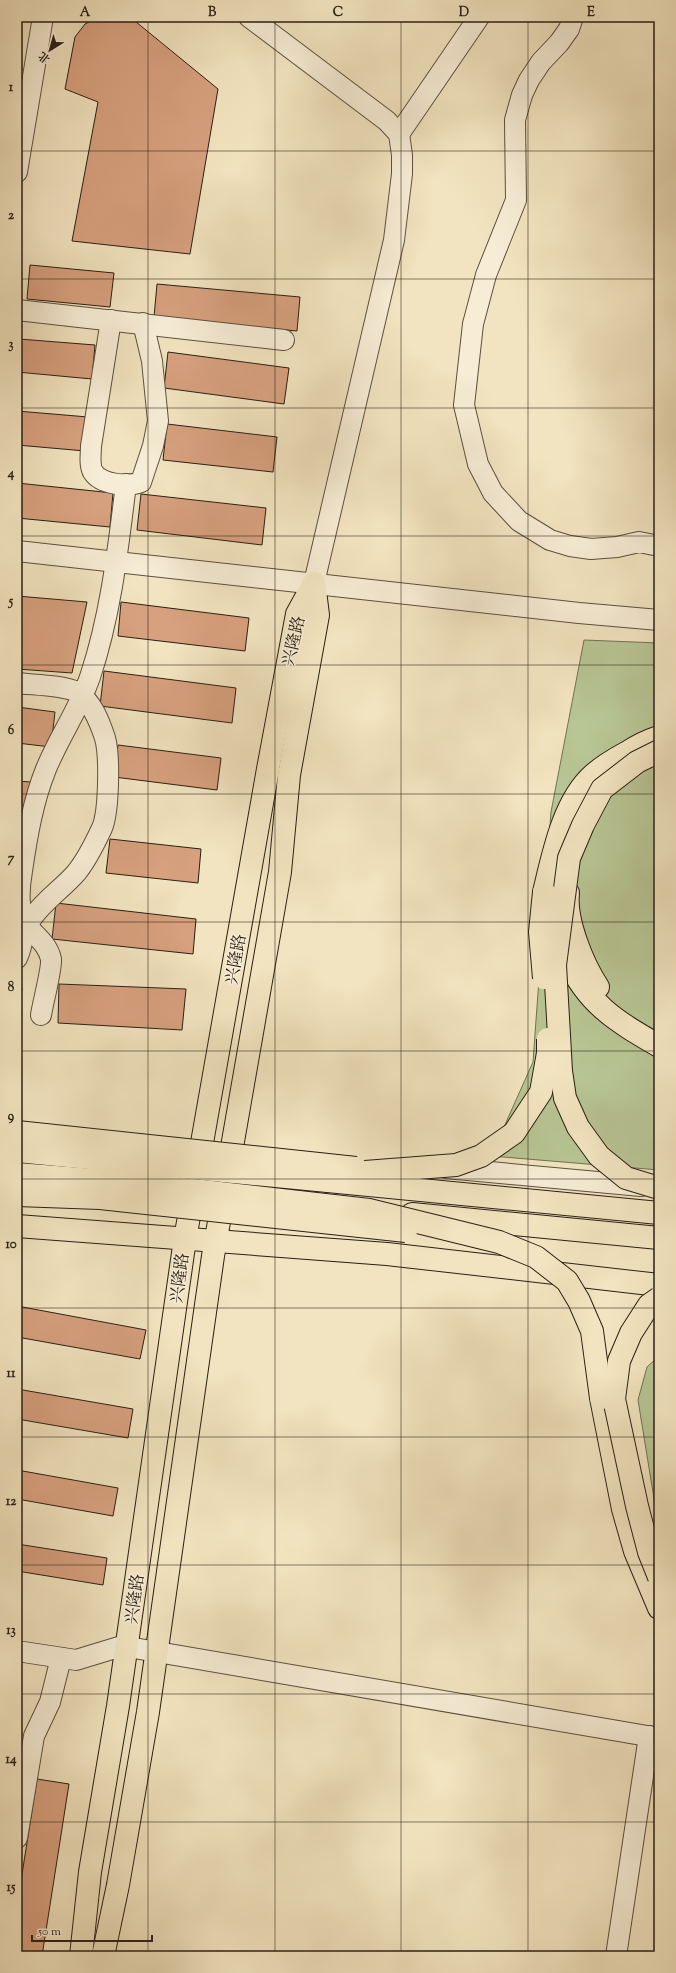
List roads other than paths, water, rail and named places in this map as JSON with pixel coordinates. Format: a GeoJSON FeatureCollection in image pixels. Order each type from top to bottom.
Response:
{"type":"FeatureCollection","features":[{"type":"Feature","properties":{"kind":"main road","name":"兴隆路"},"geometry":{"type":"LineString","coordinates":[[81,1956],[90,1872],[185,1239],[268,769],[298,614],[314,583]]}},
{"type":"Feature","properties":{"kind":"main road","name":"兴隆路"},"geometry":{"type":"LineString","coordinates":[[103,1956],[118,1885],[156,1652],[216,1241],[280,872],[289,775],[318,615],[314,583]]}},
{"type":"Feature","properties":{"kind":"main road"},"geometry":{"type":"LineString","coordinates":[[285,1176],[456,1165],[481,1156],[514,1132],[541,1092],[548,1053],[540,932],[544,892],[562,826],[574,800],[592,775],[618,757],[647,741],[659,737]]}},
{"type":"Feature","properties":{"kind":"main road"},"geometry":{"type":"LineString","coordinates":[[659,744],[648,748],[612,770],[596,784],[574,820],[562,847],[555,903],[556,934],[573,973],[593,1000],[618,1023],[659,1046]]}},
{"type":"Feature","properties":{"kind":"main road"},"geometry":{"type":"LineString","coordinates":[[659,751],[637,762],[602,789],[583,824],[569,858],[555,965],[561,1071],[565,1098],[578,1127],[599,1156],[626,1178],[659,1188]]}},
{"type":"Feature","properties":{"kind":"main road"},"geometry":{"type":"LineString","coordinates":[[659,760],[632,773],[610,796],[584,835],[571,864],[568,898],[573,929],[590,974],[601,991],[625,1015],[659,1037]]}},
{"type":"Feature","properties":{"kind":"main road"},"geometry":{"type":"LineString","coordinates":[[17,1132],[381,1171]]}},
{"type":"Feature","properties":{"kind":"main road"},"geometry":{"type":"LineString","coordinates":[[17,1142],[134,1162]]}},
{"type":"Feature","properties":{"kind":"main road"},"geometry":{"type":"LineString","coordinates":[[17,1151],[659,1213]]}},
{"type":"Feature","properties":{"kind":"main road"},"geometry":{"type":"LineString","coordinates":[[17,1174],[132,1183],[370,1210],[659,1238]]}},
{"type":"Feature","properties":{"kind":"main road"},"geometry":{"type":"LineString","coordinates":[[17,1188],[132,1183]]}},
{"type":"Feature","properties":{"kind":"main road"},"geometry":{"type":"LineString","coordinates":[[17,1195],[100,1198],[471,1236]]}},
{"type":"Feature","properties":{"kind":"main road"},"geometry":{"type":"LineString","coordinates":[[370,1210],[499,1242],[536,1257],[567,1281],[579,1301],[592,1330],[601,1398],[624,1509],[635,1551],[659,1608]]}},
{"type":"Feature","properties":{"kind":"main road"},"geometry":{"type":"LineString","coordinates":[[17,1226],[387,1254],[659,1286]]}},
{"type":"Feature","properties":{"kind":"main road"},"geometry":{"type":"LineString","coordinates":[[659,1298],[649,1305],[631,1333],[618,1361],[614,1399],[637,1506],[649,1552],[659,1577]]}},
{"type":"Feature","properties":{"kind":"main road"},"geometry":{"type":"LineString","coordinates":[[659,1545],[659,1583]]}},
{"type":"Feature","properties":{"kind":"street"},"geometry":{"type":"LineString","coordinates":[[17,172],[43,17]]}},
{"type":"Feature","properties":{"kind":"street"},"geometry":{"type":"LineString","coordinates":[[249,17],[387,121],[399,134],[402,155],[402,174],[394,240],[314,583]]}},
{"type":"Feature","properties":{"kind":"street"},"geometry":{"type":"LineString","coordinates":[[399,134],[479,17]]}},
{"type":"Feature","properties":{"kind":"street"},"geometry":{"type":"LineString","coordinates":[[573,17],[569,29],[559,43],[541,62],[529,80],[515,120],[516,200],[486,275],[473,324],[464,405],[478,464],[493,493],[519,521],[550,540],[570,546],[591,549],[617,547],[639,542],[659,546]]}},
{"type":"Feature","properties":{"kind":"street"},"geometry":{"type":"LineString","coordinates":[[17,310],[284,340]]}},
{"type":"Feature","properties":{"kind":"street"},"geometry":{"type":"LineString","coordinates":[[111,320],[91,446],[91,462],[93,473],[103,480],[134,485],[141,482],[151,453],[158,421],[152,361],[143,323]]}},
{"type":"Feature","properties":{"kind":"street"},"geometry":{"type":"LineString","coordinates":[[41,1015],[51,960],[45,945],[27,926],[20,900],[21,873],[37,794],[46,769],[63,732],[83,697],[100,641],[116,562],[126,484]]}},
{"type":"Feature","properties":{"kind":"street"},"geometry":{"type":"LineString","coordinates":[[17,551],[579,613],[659,620]]}},
{"type":"Feature","properties":{"kind":"street"},"geometry":{"type":"LineString","coordinates":[[17,683],[65,689],[76,692],[91,706],[106,739],[107,806],[102,827],[77,872],[30,920],[17,958]]}},
{"type":"Feature","properties":{"kind":"street"},"geometry":{"type":"LineString","coordinates":[[17,1124],[232,1150],[659,1188]]}},
{"type":"Feature","properties":{"kind":"street"},"geometry":{"type":"LineString","coordinates":[[17,1651],[76,1660],[124,1647],[654,1737],[616,1956]]}},
{"type":"Feature","properties":{"kind":"street"},"geometry":{"type":"LineString","coordinates":[[17,1838],[26,1735],[50,1702],[60,1658]]}}]}
